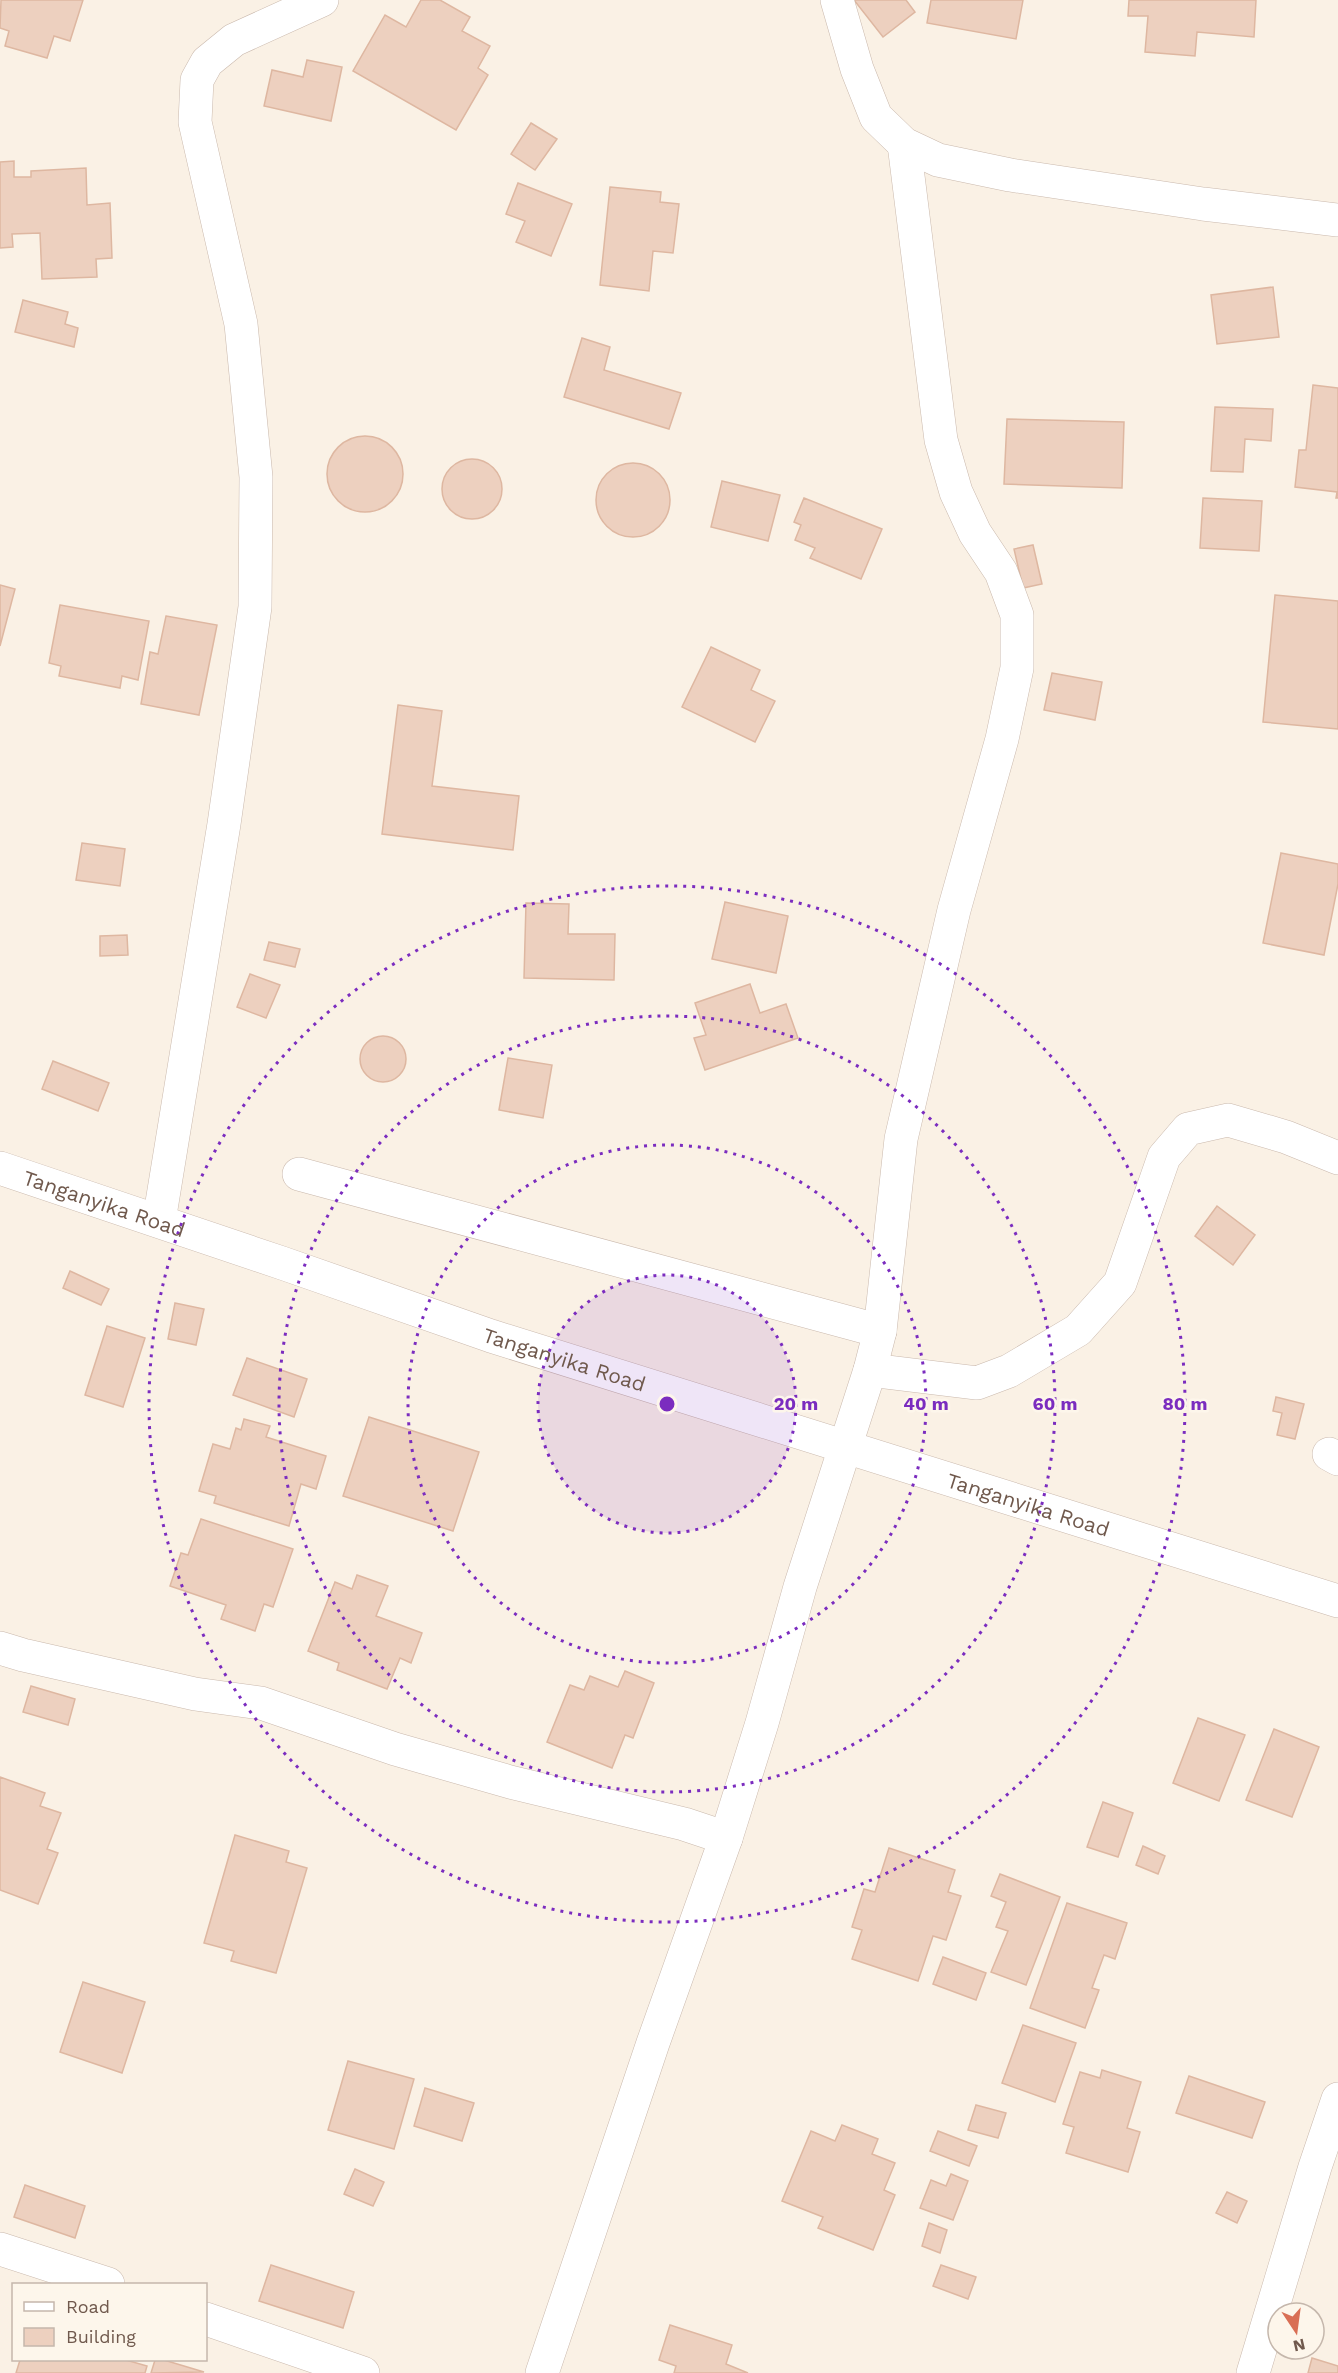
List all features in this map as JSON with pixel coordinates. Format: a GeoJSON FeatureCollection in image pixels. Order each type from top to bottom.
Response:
{"type":"FeatureCollection","features":[{"type":"Feature","properties":{"kind":"street"},"geometry":{"type":"LineString","coordinates":[[159,1221],[224,824],[255,607],[256,477],[242,324],[195,122],[197,80],[207,62],[234,40],[322,0]]}},
{"type":"Feature","properties":{"kind":"street"},"geometry":{"type":"LineString","coordinates":[[837,0],[857,69],[876,117],[904,144],[938,160],[1010,175],[1203,204],[1338,220]]}},
{"type":"Feature","properties":{"kind":"street"},"geometry":{"type":"LineString","coordinates":[[542,2373],[653,2043],[726,1838],[762,1723],[800,1587],[870,1370],[879,1331],[901,1140],[954,910],[1002,739],[1017,668],[1017,615],[1001,572],[975,533],[956,492],[941,440],[904,144]]}},
{"type":"Feature","properties":{"kind":"street"},"geometry":{"type":"LineString","coordinates":[[870,1370],[977,1383],[1009,1371],[1077,1330],[1120,1283],[1164,1157],[1188,1129],[1228,1120],[1286,1137],[1338,1158]]}},
{"type":"Feature","properties":{"kind":"street","name":"Tanganyika Road"},"geometry":{"type":"LineString","coordinates":[[0,1168],[491,1336],[1338,1601]]}},
{"type":"Feature","properties":{"kind":"street"},"geometry":{"type":"LineString","coordinates":[[299,1174],[879,1331]]}},
{"type":"Feature","properties":{"kind":"street"},"geometry":{"type":"LineString","coordinates":[[0,1648],[195,1694],[261,1703],[395,1749],[510,1782],[684,1824],[726,1838]]}},
{"type":"Feature","properties":{"kind":"street"},"geometry":{"type":"LineString","coordinates":[[1253,2373],[1315,2167],[1338,2099]]}},
{"type":"Feature","properties":{"kind":"street"},"geometry":{"type":"LineString","coordinates":[[0,2249],[105,2283]]}},
{"type":"Feature","properties":{"kind":"street"},"geometry":{"type":"LineString","coordinates":[[207,2319],[363,2373]]}},
{"type":"Feature","properties":{"kind":"building"},"geometry":{"type":"Polygon","coordinates":[[[1,0],[83,0],[70,41],[54,36],[47,58],[5,46],[9,31],[0,28],[1,0]]]}},
{"type":"Feature","properties":{"kind":"building"},"geometry":{"type":"Polygon","coordinates":[[[421,0],[440,0],[470,17],[462,31],[490,46],[478,68],[488,75],[456,130],[353,71],[385,15],[406,27],[421,0]]]}},
{"type":"Feature","properties":{"kind":"building"},"geometry":{"type":"Polygon","coordinates":[[[854,0],[906,0],[915,12],[883,37],[854,0]]]}},
{"type":"Feature","properties":{"kind":"building"},"geometry":{"type":"Polygon","coordinates":[[[931,0],[1023,0],[1016,39],[927,23],[931,0]]]}},
{"type":"Feature","properties":{"kind":"building"},"geometry":{"type":"Polygon","coordinates":[[[1129,0],[1256,0],[1254,37],[1197,32],[1195,56],[1145,52],[1148,16],[1128,16],[1129,0]]]}},
{"type":"Feature","properties":{"kind":"building"},"geometry":{"type":"Polygon","coordinates":[[[307,60],[342,67],[331,121],[264,106],[272,70],[303,77],[307,60]]]}},
{"type":"Feature","properties":{"kind":"building"},"geometry":{"type":"Polygon","coordinates":[[[531,123],[557,139],[535,170],[511,154],[531,123]]]}},
{"type":"Feature","properties":{"kind":"building"},"geometry":{"type":"Polygon","coordinates":[[[14,161],[14,177],[31,177],[31,171],[86,168],[87,205],[110,203],[112,258],[96,259],[97,277],[42,279],[40,233],[12,234],[13,247],[0,248],[0,162],[14,161]]]}},
{"type":"Feature","properties":{"kind":"building"},"geometry":{"type":"Polygon","coordinates":[[[518,183],[572,204],[551,256],[516,242],[525,221],[506,214],[518,183]]]}},
{"type":"Feature","properties":{"kind":"building"},"geometry":{"type":"Polygon","coordinates":[[[610,187],[661,192],[660,202],[679,204],[673,253],[653,251],[649,291],[600,285],[610,187]]]}},
{"type":"Feature","properties":{"kind":"building"},"geometry":{"type":"Polygon","coordinates":[[[1273,287],[1279,337],[1217,344],[1211,295],[1273,287]]]}},
{"type":"Feature","properties":{"kind":"building"},"geometry":{"type":"Polygon","coordinates":[[[23,300],[68,312],[65,324],[78,328],[74,347],[15,332],[23,300]]]}},
{"type":"Feature","properties":{"kind":"building"},"geometry":{"type":"Polygon","coordinates":[[[582,338],[610,347],[604,370],[681,393],[669,429],[564,397],[582,338]]]}},
{"type":"Feature","properties":{"kind":"building"},"geometry":{"type":"Polygon","coordinates":[[[1313,385],[1338,388],[1338,498],[1336,498],[1337,492],[1295,487],[1299,450],[1306,450],[1313,385]]]}},
{"type":"Feature","properties":{"kind":"building"},"geometry":{"type":"Polygon","coordinates":[[[1215,407],[1273,409],[1271,441],[1245,439],[1243,472],[1211,471],[1215,407]]]}},
{"type":"Feature","properties":{"kind":"building"},"geometry":{"type":"Polygon","coordinates":[[[1007,419],[1124,422],[1122,488],[1004,484],[1007,419]]]}},
{"type":"Feature","properties":{"kind":"building"},"geometry":{"type":"Polygon","coordinates":[[[365,436],[380,439],[392,447],[400,459],[403,474],[400,489],[392,501],[380,509],[365,512],[350,509],[338,501],[330,489],[327,474],[330,459],[338,447],[350,439],[365,436]]]}},
{"type":"Feature","properties":{"kind":"building"},"geometry":{"type":"Polygon","coordinates":[[[472,459],[489,464],[497,472],[502,489],[497,506],[489,514],[472,519],[455,514],[447,506],[442,489],[447,472],[455,464],[472,459]]]}},
{"type":"Feature","properties":{"kind":"building"},"geometry":{"type":"Polygon","coordinates":[[[633,463],[654,469],[664,479],[670,500],[664,521],[654,531],[633,537],[612,531],[602,521],[596,500],[602,479],[612,469],[633,463]]]}},
{"type":"Feature","properties":{"kind":"building"},"geometry":{"type":"Polygon","coordinates":[[[722,481],[780,495],[768,541],[711,527],[722,481]]]}},
{"type":"Feature","properties":{"kind":"building"},"geometry":{"type":"Polygon","coordinates":[[[804,498],[882,529],[861,579],[810,558],[815,548],[795,540],[801,525],[794,522],[804,498]]]}},
{"type":"Feature","properties":{"kind":"building"},"geometry":{"type":"Polygon","coordinates":[[[1203,498],[1262,501],[1259,551],[1200,548],[1203,498]]]}},
{"type":"Feature","properties":{"kind":"building"},"geometry":{"type":"Polygon","coordinates":[[[1033,545],[1042,584],[1023,588],[1014,549],[1033,545]]]}},
{"type":"Feature","properties":{"kind":"building"},"geometry":{"type":"Polygon","coordinates":[[[0,585],[15,589],[0,646],[0,585]]]}},
{"type":"Feature","properties":{"kind":"building"},"geometry":{"type":"Polygon","coordinates":[[[1275,595],[1338,601],[1338,729],[1263,722],[1275,595]]]}},
{"type":"Feature","properties":{"kind":"building"},"geometry":{"type":"Polygon","coordinates":[[[60,605],[149,621],[138,680],[122,676],[120,688],[59,676],[61,666],[49,663],[60,605]]]}},
{"type":"Feature","properties":{"kind":"building"},"geometry":{"type":"Polygon","coordinates":[[[166,616],[217,625],[199,715],[141,704],[150,652],[158,654],[166,616]]]}},
{"type":"Feature","properties":{"kind":"building"},"geometry":{"type":"Polygon","coordinates":[[[711,647],[760,670],[751,690],[775,701],[755,742],[682,707],[711,647]]]}},
{"type":"Feature","properties":{"kind":"building"},"geometry":{"type":"Polygon","coordinates":[[[1052,673],[1102,682],[1095,720],[1044,710],[1052,673]]]}},
{"type":"Feature","properties":{"kind":"building"},"geometry":{"type":"Polygon","coordinates":[[[398,705],[442,711],[432,786],[519,796],[513,850],[382,834],[398,705]]]}},
{"type":"Feature","properties":{"kind":"building"},"geometry":{"type":"Polygon","coordinates":[[[82,843],[125,849],[120,886],[76,880],[82,843]]]}},
{"type":"Feature","properties":{"kind":"building"},"geometry":{"type":"Polygon","coordinates":[[[1281,853],[1338,864],[1338,884],[1324,955],[1263,943],[1281,853]]]}},
{"type":"Feature","properties":{"kind":"building"},"geometry":{"type":"Polygon","coordinates":[[[725,902],[788,916],[776,973],[712,959],[725,902]]]}},
{"type":"Feature","properties":{"kind":"building"},"geometry":{"type":"Polygon","coordinates":[[[526,903],[569,904],[568,934],[615,934],[614,980],[524,978],[526,903]]]}},
{"type":"Feature","properties":{"kind":"building"},"geometry":{"type":"Polygon","coordinates":[[[127,935],[128,955],[100,956],[100,936],[127,935]]]}},
{"type":"Feature","properties":{"kind":"building"},"geometry":{"type":"Polygon","coordinates":[[[269,942],[300,949],[295,967],[264,960],[269,942]]]}},
{"type":"Feature","properties":{"kind":"building"},"geometry":{"type":"Polygon","coordinates":[[[250,974],[280,985],[266,1018],[237,1007],[250,974]]]}},
{"type":"Feature","properties":{"kind":"building"},"geometry":{"type":"Polygon","coordinates":[[[750,984],[760,1013],[786,1004],[798,1038],[705,1070],[694,1038],[706,1035],[695,1003],[750,984]]]}},
{"type":"Feature","properties":{"kind":"building"},"geometry":{"type":"Polygon","coordinates":[[[383,1036],[399,1043],[406,1059],[399,1075],[383,1082],[367,1075],[360,1059],[367,1043],[383,1036]]]}},
{"type":"Feature","properties":{"kind":"building"},"geometry":{"type":"Polygon","coordinates":[[[508,1058],[552,1065],[543,1118],[499,1110],[508,1058]]]}},
{"type":"Feature","properties":{"kind":"building"},"geometry":{"type":"Polygon","coordinates":[[[53,1061],[109,1083],[98,1111],[42,1089],[53,1061]]]}},
{"type":"Feature","properties":{"kind":"building"},"geometry":{"type":"Polygon","coordinates":[[[1217,1206],[1255,1235],[1233,1265],[1195,1236],[1217,1206]]]}},
{"type":"Feature","properties":{"kind":"building"},"geometry":{"type":"Polygon","coordinates":[[[70,1271],[109,1289],[101,1305],[63,1288],[70,1271]]]}},
{"type":"Feature","properties":{"kind":"building"},"geometry":{"type":"Polygon","coordinates":[[[175,1303],[204,1309],[196,1345],[168,1339],[175,1303]]]}},
{"type":"Feature","properties":{"kind":"building"},"geometry":{"type":"Polygon","coordinates":[[[107,1326],[145,1338],[123,1407],[85,1395],[107,1326]]]}},
{"type":"Feature","properties":{"kind":"building"},"geometry":{"type":"Polygon","coordinates":[[[247,1358],[307,1379],[294,1417],[233,1395],[247,1358]]]}},
{"type":"Feature","properties":{"kind":"building"},"geometry":{"type":"Polygon","coordinates":[[[1276,1397],[1304,1404],[1295,1439],[1277,1435],[1282,1413],[1273,1411],[1276,1397]]]}},
{"type":"Feature","properties":{"kind":"building"},"geometry":{"type":"Polygon","coordinates":[[[369,1417],[479,1452],[453,1531],[343,1496],[369,1417]]]}},
{"type":"Feature","properties":{"kind":"building"},"geometry":{"type":"Polygon","coordinates":[[[244,1419],[270,1426],[266,1437],[326,1456],[316,1489],[301,1484],[289,1526],[214,1503],[216,1496],[199,1491],[213,1444],[230,1449],[236,1428],[241,1430],[244,1419]]]}},
{"type":"Feature","properties":{"kind":"building"},"geometry":{"type":"Polygon","coordinates":[[[201,1519],[293,1549],[273,1607],[264,1604],[255,1631],[221,1619],[226,1605],[170,1586],[181,1553],[188,1555],[201,1519]]]}},
{"type":"Feature","properties":{"kind":"building"},"geometry":{"type":"Polygon","coordinates":[[[357,1575],[388,1586],[376,1616],[422,1633],[411,1663],[400,1658],[387,1689],[337,1670],[339,1663],[308,1651],[335,1582],[352,1589],[357,1575]]]}},
{"type":"Feature","properties":{"kind":"building"},"geometry":{"type":"Polygon","coordinates":[[[625,1671],[654,1683],[633,1738],[625,1735],[612,1768],[547,1742],[570,1685],[584,1690],[590,1676],[618,1687],[625,1671]]]}},
{"type":"Feature","properties":{"kind":"building"},"geometry":{"type":"Polygon","coordinates":[[[31,1686],[75,1699],[68,1725],[23,1712],[31,1686]]]}},
{"type":"Feature","properties":{"kind":"building"},"geometry":{"type":"Polygon","coordinates":[[[1198,1718],[1245,1735],[1219,1801],[1173,1783],[1198,1718]]]}},
{"type":"Feature","properties":{"kind":"building"},"geometry":{"type":"Polygon","coordinates":[[[1274,1729],[1319,1747],[1292,1817],[1246,1800],[1274,1729]]]}},
{"type":"Feature","properties":{"kind":"building"},"geometry":{"type":"Polygon","coordinates":[[[0,1777],[45,1793],[40,1806],[61,1813],[47,1849],[58,1853],[38,1904],[0,1890],[0,1777]]]}},
{"type":"Feature","properties":{"kind":"building"},"geometry":{"type":"Polygon","coordinates":[[[1103,1802],[1133,1813],[1118,1857],[1087,1847],[1103,1802]]]}},
{"type":"Feature","properties":{"kind":"building"},"geometry":{"type":"Polygon","coordinates":[[[235,1835],[289,1851],[286,1862],[307,1868],[276,1973],[231,1961],[234,1951],[204,1943],[235,1835]]]}},
{"type":"Feature","properties":{"kind":"building"},"geometry":{"type":"Polygon","coordinates":[[[1143,1846],[1165,1856],[1158,1874],[1136,1865],[1143,1846]]]}},
{"type":"Feature","properties":{"kind":"building"},"geometry":{"type":"Polygon","coordinates":[[[889,1848],[955,1870],[948,1892],[961,1896],[946,1940],[933,1936],[918,1981],[852,1959],[862,1930],[852,1927],[864,1889],[875,1892],[889,1848]]]}},
{"type":"Feature","properties":{"kind":"building"},"geometry":{"type":"Polygon","coordinates":[[[1000,1874],[1060,1897],[1026,1985],[991,1972],[1008,1931],[996,1927],[1006,1902],[991,1896],[1000,1874]]]}},
{"type":"Feature","properties":{"kind":"building"},"geometry":{"type":"Polygon","coordinates":[[[1067,1903],[1127,1923],[1115,1959],[1104,1955],[1092,1988],[1099,1990],[1085,2028],[1030,2008],[1067,1903]]]}},
{"type":"Feature","properties":{"kind":"building"},"geometry":{"type":"Polygon","coordinates":[[[943,1957],[986,1973],[976,2000],[933,1984],[943,1957]]]}},
{"type":"Feature","properties":{"kind":"building"},"geometry":{"type":"Polygon","coordinates":[[[83,1982],[145,2002],[122,2073],[60,2052],[83,1982]]]}},
{"type":"Feature","properties":{"kind":"building"},"geometry":{"type":"Polygon","coordinates":[[[1023,2025],[1076,2043],[1055,2102],[1002,2083],[1023,2025]]]}},
{"type":"Feature","properties":{"kind":"building"},"geometry":{"type":"Polygon","coordinates":[[[348,2061],[414,2079],[394,2149],[328,2130],[348,2061]]]}},
{"type":"Feature","properties":{"kind":"building"},"geometry":{"type":"Polygon","coordinates":[[[1102,2070],[1141,2082],[1127,2128],[1140,2132],[1128,2172],[1066,2153],[1074,2127],[1063,2124],[1080,2072],[1100,2078],[1102,2070]]]}},
{"type":"Feature","properties":{"kind":"building"},"geometry":{"type":"Polygon","coordinates":[[[1189,2076],[1265,2102],[1252,2138],[1176,2113],[1189,2076]]]}},
{"type":"Feature","properties":{"kind":"building"},"geometry":{"type":"Polygon","coordinates":[[[425,2088],[474,2103],[462,2141],[414,2126],[425,2088]]]}},
{"type":"Feature","properties":{"kind":"building"},"geometry":{"type":"Polygon","coordinates":[[[976,2105],[1006,2113],[998,2138],[968,2130],[976,2105]]]}},
{"type":"Feature","properties":{"kind":"building"},"geometry":{"type":"Polygon","coordinates":[[[842,2125],[878,2139],[872,2154],[895,2163],[884,2190],[895,2195],[873,2250],[818,2228],[823,2217],[782,2201],[811,2131],[835,2141],[842,2125]]]}},
{"type":"Feature","properties":{"kind":"building"},"geometry":{"type":"Polygon","coordinates":[[[938,2131],[977,2146],[969,2166],[930,2151],[938,2131]]]}},
{"type":"Feature","properties":{"kind":"building"},"geometry":{"type":"Polygon","coordinates":[[[355,2169],[384,2182],[373,2206],[344,2194],[355,2169]]]}},
{"type":"Feature","properties":{"kind":"building"},"geometry":{"type":"Polygon","coordinates":[[[951,2174],[968,2181],[953,2220],[920,2208],[931,2180],[946,2186],[951,2174]]]}},
{"type":"Feature","properties":{"kind":"building"},"geometry":{"type":"Polygon","coordinates":[[[25,2185],[85,2206],[75,2238],[14,2217],[25,2185]]]}},
{"type":"Feature","properties":{"kind":"building"},"geometry":{"type":"Polygon","coordinates":[[[1227,2192],[1247,2201],[1237,2223],[1216,2213],[1227,2192]]]}},
{"type":"Feature","properties":{"kind":"building"},"geometry":{"type":"Polygon","coordinates":[[[929,2223],[947,2230],[940,2253],[922,2246],[929,2223]]]}},
{"type":"Feature","properties":{"kind":"building"},"geometry":{"type":"Polygon","coordinates":[[[271,2265],[354,2292],[343,2328],[259,2301],[271,2265]]]}},
{"type":"Feature","properties":{"kind":"building"},"geometry":{"type":"Polygon","coordinates":[[[941,2265],[976,2277],[968,2299],[933,2286],[941,2265]]]}},
{"type":"Feature","properties":{"kind":"building"},"geometry":{"type":"Polygon","coordinates":[[[670,2325],[732,2345],[726,2364],[748,2373],[674,2373],[676,2366],[659,2360],[670,2325]]]}},
{"type":"Feature","properties":{"kind":"building"},"geometry":{"type":"Polygon","coordinates":[[[20,2361],[130,2361],[147,2366],[145,2373],[16,2373],[20,2361]]]}},
{"type":"Feature","properties":{"kind":"building"},"geometry":{"type":"Polygon","coordinates":[[[155,2361],[167,2361],[204,2372],[151,2373],[155,2361]]]}},
{"type":"Feature","properties":{"kind":"building"},"geometry":{"type":"Polygon","coordinates":[[[1311,2361],[1322,2361],[1338,2366],[1338,2373],[1308,2373],[1311,2361]]]}}]}
